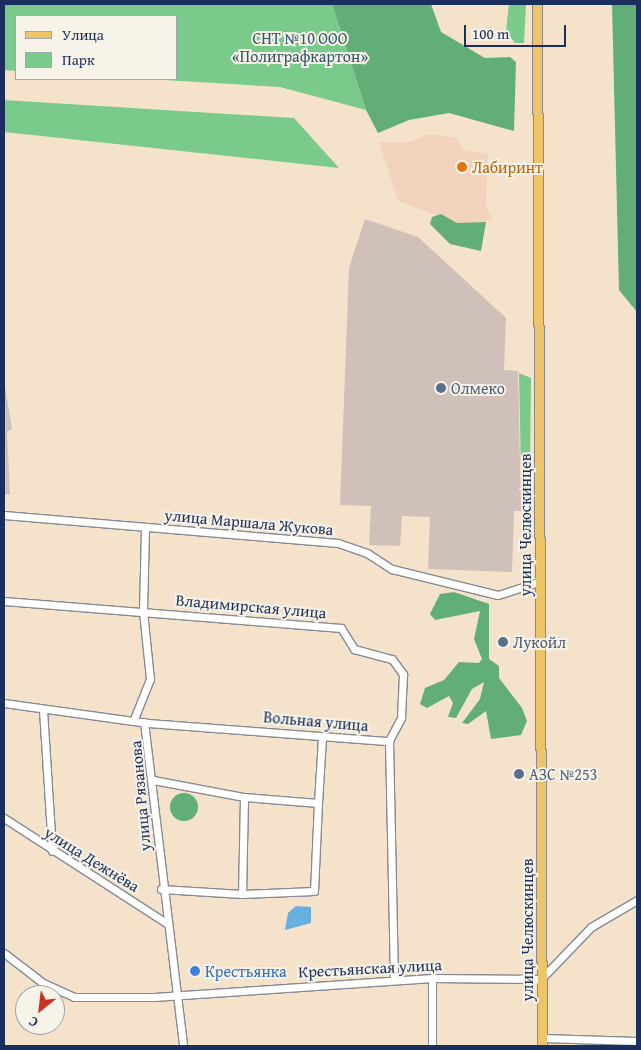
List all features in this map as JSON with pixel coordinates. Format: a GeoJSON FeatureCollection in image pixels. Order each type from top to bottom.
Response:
{"type":"FeatureCollection","features":[{"type":"Feature","properties":{"kind":"main road","name":"улица Челюскинцев"},"geometry":{"type":"LineString","coordinates":[[537,4],[542,1042]]}},
{"type":"Feature","properties":{"kind":"street","name":"улица Маршала Жукова"},"geometry":{"type":"LineString","coordinates":[[4,515],[338,543],[367,553],[392,569],[498,595],[541,582]]}},
{"type":"Feature","properties":{"kind":"street","name":"улица Рязанова"},"geometry":{"type":"LineString","coordinates":[[145,527],[143,611],[150,680],[134,719],[148,723],[161,889],[183,1046]]}},
{"type":"Feature","properties":{"kind":"street","name":"Владимирская улица"},"geometry":{"type":"LineString","coordinates":[[4,601],[341,628],[354,650],[392,659],[403,674],[401,718],[388,742]]}},
{"type":"Feature","properties":{"kind":"street"},"geometry":{"type":"LineString","coordinates":[[4,703],[43,710],[134,719]]}},
{"type":"Feature","properties":{"kind":"street"},"geometry":{"type":"LineString","coordinates":[[43,710],[52,851]]}},
{"type":"Feature","properties":{"kind":"street","name":"Вольная улица"},"geometry":{"type":"LineString","coordinates":[[148,723],[388,742],[394,980]]}},
{"type":"Feature","properties":{"kind":"street"},"geometry":{"type":"LineString","coordinates":[[161,889],[242,894],[314,892],[322,736]]}},
{"type":"Feature","properties":{"kind":"street"},"geometry":{"type":"LineString","coordinates":[[153,780],[244,797],[318,804]]}},
{"type":"Feature","properties":{"kind":"street"},"geometry":{"type":"LineString","coordinates":[[242,894],[244,797]]}},
{"type":"Feature","properties":{"kind":"street","name":"улица Дежнёва"},"geometry":{"type":"LineString","coordinates":[[4,818],[52,851],[166,923]]}},
{"type":"Feature","properties":{"kind":"street"},"geometry":{"type":"LineString","coordinates":[[541,979],[591,927],[637,900]]}},
{"type":"Feature","properties":{"kind":"street","name":"Крестьянская улица"},"geometry":{"type":"LineString","coordinates":[[4,952],[43,983],[74,997],[176,994],[432,978],[541,979]]}},
{"type":"Feature","properties":{"kind":"street"},"geometry":{"type":"LineString","coordinates":[[432,978],[432,1046]]}},
{"type":"Feature","properties":{"kind":"street"},"geometry":{"type":"LineString","coordinates":[[542,1042],[637,1041]]}},
{"type":"Feature","properties":{"kind":"shaded area"},"geometry":{"type":"Polygon","coordinates":[[[429,134],[457,138],[464,151],[488,153],[486,207],[493,219],[471,228],[398,201],[379,142],[409,142],[429,134]]]}},
{"type":"Feature","properties":{"kind":"shaded area"},"geometry":{"type":"Polygon","coordinates":[[[365,219],[418,237],[506,318],[504,370],[518,371],[521,511],[514,511],[512,572],[428,569],[430,517],[402,516],[400,546],[369,545],[371,506],[340,505],[349,268],[365,219]]]}},
{"type":"Feature","properties":{"kind":"shaded area"},"geometry":{"type":"Polygon","coordinates":[[[4,380],[12,429],[7,432],[10,495],[4,494],[4,380]]]}},
{"type":"Feature","properties":{"kind":"green space","name":"СНТ №10 ООО «Полиграфкартон»"},"geometry":{"type":"Polygon","coordinates":[[[4,4],[332,4],[366,110],[280,87],[164,80],[178,80],[178,15],[15,15],[15,71],[4,70],[4,4]]]}},
{"type":"Feature","properties":{"kind":"green space"},"geometry":{"type":"Polygon","coordinates":[[[332,4],[431,4],[441,32],[485,58],[510,57],[516,62],[514,131],[449,113],[409,120],[378,133],[366,110],[332,4]]]}},
{"type":"Feature","properties":{"kind":"green space"},"geometry":{"type":"Polygon","coordinates":[[[509,4],[526,4],[524,43],[515,43],[506,31],[509,4]]]}},
{"type":"Feature","properties":{"kind":"green space"},"geometry":{"type":"Polygon","coordinates":[[[612,4],[637,4],[637,312],[619,290],[612,4]]]}},
{"type":"Feature","properties":{"kind":"green space"},"geometry":{"type":"Polygon","coordinates":[[[4,100],[294,118],[339,168],[4,132],[4,100]]]}},
{"type":"Feature","properties":{"kind":"green space"},"geometry":{"type":"Polygon","coordinates":[[[441,214],[457,223],[486,222],[481,251],[450,244],[430,224],[432,217],[441,214]]]}},
{"type":"Feature","properties":{"kind":"green space"},"geometry":{"type":"Polygon","coordinates":[[[519,373],[531,378],[530,470],[521,470],[519,373]]]}},
{"type":"Feature","properties":{"kind":"green space"},"geometry":{"type":"Polygon","coordinates":[[[454,592],[489,604],[489,659],[499,666],[499,678],[522,708],[527,721],[521,735],[491,739],[486,711],[468,724],[462,723],[480,699],[484,682],[472,689],[456,718],[448,717],[453,703],[449,696],[427,708],[420,704],[425,688],[444,680],[459,662],[479,663],[482,659],[474,639],[480,611],[435,620],[430,614],[440,594],[454,592]]]}},
{"type":"Feature","properties":{"kind":"green space"},"geometry":{"type":"Polygon","coordinates":[[[184,793],[194,797],[198,807],[194,817],[184,821],[174,817],[170,807],[174,797],[184,793]]]}},
{"type":"Feature","properties":{"kind":"water"},"geometry":{"type":"Polygon","coordinates":[[[296,906],[311,907],[311,923],[285,930],[288,913],[296,906]]]}},
{"type":"Feature","properties":{"kind":"place","name":"Лабиринт"},"geometry":{"type":"Point","coordinates":[462,167]}},
{"type":"Feature","properties":{"kind":"place","name":"Олмеко"},"geometry":{"type":"Point","coordinates":[441,388]}},
{"type":"Feature","properties":{"kind":"place","name":"Лукойл"},"geometry":{"type":"Point","coordinates":[503,642]}},
{"type":"Feature","properties":{"kind":"place","name":"АЗС №253"},"geometry":{"type":"Point","coordinates":[519,774]}},
{"type":"Feature","properties":{"kind":"place","name":"Крестьянка"},"geometry":{"type":"Point","coordinates":[195,971]}}]}
